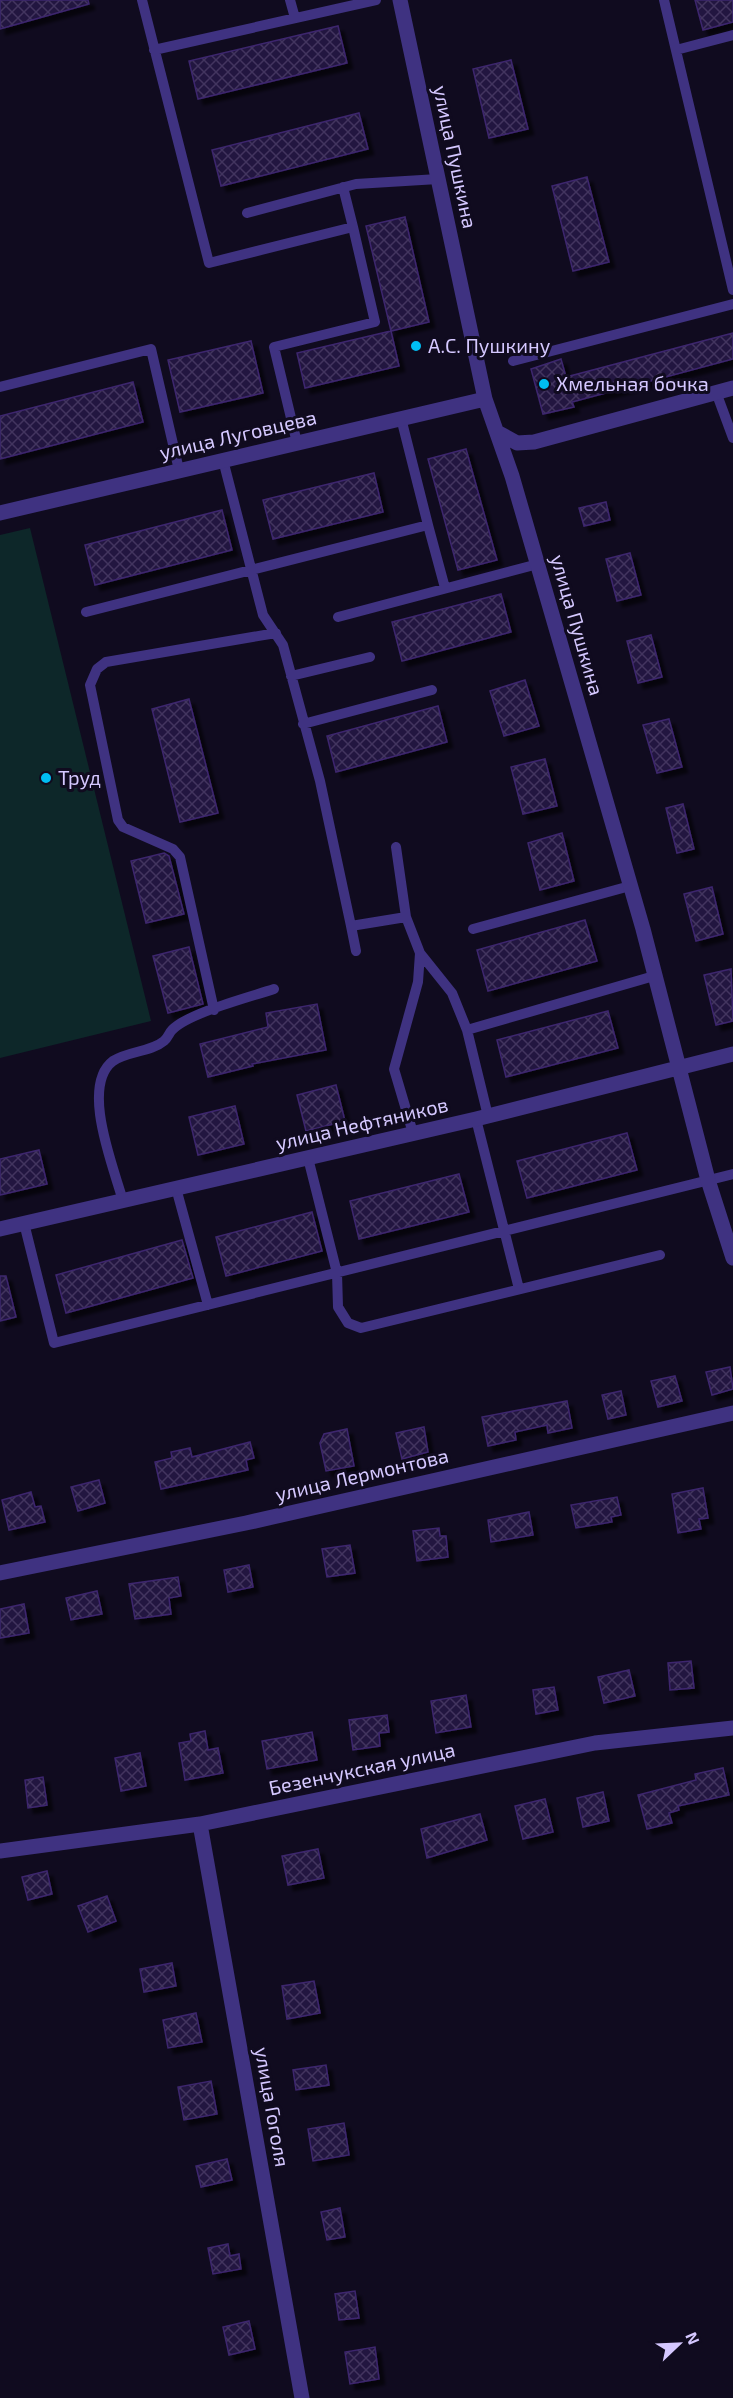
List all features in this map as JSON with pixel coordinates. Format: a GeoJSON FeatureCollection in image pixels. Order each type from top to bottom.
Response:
{"type":"FeatureCollection","features":[{"type":"Feature","properties":{"kind":"street","name":"улица Пушкина"},"geometry":{"type":"LineString","coordinates":[[400,0],[485,399],[498,432],[538,564],[630,886],[708,1180],[733,1258]]}},
{"type":"Feature","properties":{"kind":"street"},"geometry":{"type":"LineString","coordinates":[[498,432],[517,443],[534,441],[733,388]]}},
{"type":"Feature","properties":{"kind":"street","name":"улица Луговцева"},"geometry":{"type":"LineString","coordinates":[[0,513],[485,399]]}},
{"type":"Feature","properties":{"kind":"street","name":"улица Нефтяников"},"geometry":{"type":"LineString","coordinates":[[0,1229],[412,1134],[733,1054]]}},
{"type":"Feature","properties":{"kind":"street","name":"улица Лермонтова"},"geometry":{"type":"LineString","coordinates":[[0,1573],[246,1523],[733,1413]]}},
{"type":"Feature","properties":{"kind":"street","name":"Безенчукская улица"},"geometry":{"type":"LineString","coordinates":[[0,1851],[200,1824],[596,1743],[733,1728]]}},
{"type":"Feature","properties":{"kind":"street","name":"улица Гоголя"},"geometry":{"type":"LineString","coordinates":[[200,1824],[302,2398]]}},
{"type":"Feature","properties":{"kind":"lane"},"geometry":{"type":"LineString","coordinates":[[142,0],[209,263],[353,227]]}},
{"type":"Feature","properties":{"kind":"lane"},"geometry":{"type":"LineString","coordinates":[[290,0],[295,18]]}},
{"type":"Feature","properties":{"kind":"lane"},"geometry":{"type":"LineString","coordinates":[[154,50],[376,0]]}},
{"type":"Feature","properties":{"kind":"lane"},"geometry":{"type":"LineString","coordinates":[[664,0],[733,290]]}},
{"type":"Feature","properties":{"kind":"lane"},"geometry":{"type":"LineString","coordinates":[[676,50],[733,35]]}},
{"type":"Feature","properties":{"kind":"lane"},"geometry":{"type":"LineString","coordinates":[[247,213],[356,184],[438,179]]}},
{"type":"Feature","properties":{"kind":"lane"},"geometry":{"type":"LineString","coordinates":[[297,443],[274,347],[375,322],[343,187]]}},
{"type":"Feature","properties":{"kind":"lane"},"geometry":{"type":"LineString","coordinates":[[513,361],[733,304]]}},
{"type":"Feature","properties":{"kind":"lane"},"geometry":{"type":"LineString","coordinates":[[0,387],[151,349],[179,470]]}},
{"type":"Feature","properties":{"kind":"lane"},"geometry":{"type":"LineString","coordinates":[[716,392],[733,438]]}},
{"type":"Feature","properties":{"kind":"lane"},"geometry":{"type":"LineString","coordinates":[[401,418],[445,588]]}},
{"type":"Feature","properties":{"kind":"lane"},"geometry":{"type":"LineString","coordinates":[[223,460],[262,615],[283,645],[320,781],[356,951]]}},
{"type":"Feature","properties":{"kind":"lane"},"geometry":{"type":"LineString","coordinates":[[86,612],[428,525]]}},
{"type":"Feature","properties":{"kind":"lane"},"geometry":{"type":"LineString","coordinates":[[338,617],[538,564]]}},
{"type":"Feature","properties":{"kind":"lane"},"geometry":{"type":"LineString","coordinates":[[214,1010],[180,857],[173,849],[123,827],[118,820],[90,697],[90,685],[97,669],[106,662],[276,633]]}},
{"type":"Feature","properties":{"kind":"lane"},"geometry":{"type":"LineString","coordinates":[[291,676],[370,657]]}},
{"type":"Feature","properties":{"kind":"lane"},"geometry":{"type":"LineString","coordinates":[[303,724],[432,690]]}},
{"type":"Feature","properties":{"kind":"lane"},"geometry":{"type":"LineString","coordinates":[[396,847],[406,916],[420,953],[452,993],[467,1030],[504,1231],[519,1289]]}},
{"type":"Feature","properties":{"kind":"lane"},"geometry":{"type":"LineString","coordinates":[[472,929],[630,886]]}},
{"type":"Feature","properties":{"kind":"lane"},"geometry":{"type":"LineString","coordinates":[[351,926],[406,916]]}},
{"type":"Feature","properties":{"kind":"lane"},"geometry":{"type":"LineString","coordinates":[[412,1134],[394,1069],[418,982],[420,953]]}},
{"type":"Feature","properties":{"kind":"lane"},"geometry":{"type":"LineString","coordinates":[[467,1030],[654,976]]}},
{"type":"Feature","properties":{"kind":"lane"},"geometry":{"type":"LineString","coordinates":[[123,1201],[99,1112],[98,1090],[102,1074],[113,1061],[165,1041],[172,1029],[214,1010],[274,989]]}},
{"type":"Feature","properties":{"kind":"lane"},"geometry":{"type":"LineString","coordinates":[[308,1158],[337,1273],[338,1307],[348,1323],[361,1328],[660,1255]]}},
{"type":"Feature","properties":{"kind":"lane"},"geometry":{"type":"LineString","coordinates":[[24,1223],[54,1343],[733,1174]]}},
{"type":"Feature","properties":{"kind":"lane"},"geometry":{"type":"LineString","coordinates":[[176,1188],[208,1305]]}},
{"type":"Feature","properties":{"kind":"green space","name":"Труд"},"geometry":{"type":"Polygon","coordinates":[[[30,528],[151,1021],[0,1058],[0,535],[30,528]]]}},
{"type":"Feature","properties":{"kind":"building"},"geometry":{"type":"Polygon","coordinates":[[[0,0],[88,0],[89,4],[0,29],[0,0]]]}},
{"type":"Feature","properties":{"kind":"building"},"geometry":{"type":"Polygon","coordinates":[[[695,0],[733,0],[733,22],[703,30],[695,0]]]}},
{"type":"Feature","properties":{"kind":"building"},"geometry":{"type":"Polygon","coordinates":[[[338,26],[347,63],[198,99],[189,61],[338,26]]]}},
{"type":"Feature","properties":{"kind":"building"},"geometry":{"type":"Polygon","coordinates":[[[511,60],[528,129],[489,138],[473,69],[511,60]]]}},
{"type":"Feature","properties":{"kind":"building"},"geometry":{"type":"Polygon","coordinates":[[[359,113],[368,149],[221,186],[212,150],[359,113]]]}},
{"type":"Feature","properties":{"kind":"building"},"geometry":{"type":"Polygon","coordinates":[[[587,177],[609,262],[573,271],[552,186],[587,177]]]}},
{"type":"Feature","properties":{"kind":"building"},"geometry":{"type":"Polygon","coordinates":[[[405,217],[429,322],[391,331],[366,226],[405,217]]]}},
{"type":"Feature","properties":{"kind":"building"},"geometry":{"type":"Polygon","coordinates":[[[391,331],[399,366],[305,388],[297,353],[391,331]]]}},
{"type":"Feature","properties":{"kind":"building"},"geometry":{"type":"Polygon","coordinates":[[[733,333],[733,359],[572,402],[574,407],[543,414],[531,369],[561,359],[566,377],[733,333]]]}},
{"type":"Feature","properties":{"kind":"building"},"geometry":{"type":"Polygon","coordinates":[[[251,341],[263,393],[180,412],[168,360],[251,341]]]}},
{"type":"Feature","properties":{"kind":"building"},"geometry":{"type":"Polygon","coordinates":[[[133,382],[143,422],[0,459],[0,416],[133,382]]]}},
{"type":"Feature","properties":{"kind":"building"},"geometry":{"type":"Polygon","coordinates":[[[466,449],[497,560],[458,570],[428,459],[466,449]]]}},
{"type":"Feature","properties":{"kind":"building"},"geometry":{"type":"Polygon","coordinates":[[[374,473],[383,512],[273,539],[263,500],[374,473]]]}},
{"type":"Feature","properties":{"kind":"building"},"geometry":{"type":"Polygon","coordinates":[[[606,502],[610,520],[584,526],[579,508],[606,502]]]}},
{"type":"Feature","properties":{"kind":"building"},"geometry":{"type":"Polygon","coordinates":[[[222,510],[232,550],[95,585],[85,545],[222,510]]]}},
{"type":"Feature","properties":{"kind":"building"},"geometry":{"type":"Polygon","coordinates":[[[630,553],[641,595],[617,601],[606,559],[630,553]]]}},
{"type":"Feature","properties":{"kind":"building"},"geometry":{"type":"Polygon","coordinates":[[[501,594],[511,632],[402,661],[392,622],[501,594]]]}},
{"type":"Feature","properties":{"kind":"building"},"geometry":{"type":"Polygon","coordinates":[[[651,635],[662,677],[638,683],[627,641],[651,635]]]}},
{"type":"Feature","properties":{"kind":"building"},"geometry":{"type":"Polygon","coordinates":[[[525,680],[539,726],[504,736],[490,691],[525,680]]]}},
{"type":"Feature","properties":{"kind":"building"},"geometry":{"type":"Polygon","coordinates":[[[189,699],[218,813],[180,822],[152,709],[189,699]]]}},
{"type":"Feature","properties":{"kind":"building"},"geometry":{"type":"Polygon","coordinates":[[[438,706],[447,742],[336,772],[327,736],[438,706]]]}},
{"type":"Feature","properties":{"kind":"building"},"geometry":{"type":"Polygon","coordinates":[[[669,719],[682,767],[657,773],[643,725],[669,719]]]}},
{"type":"Feature","properties":{"kind":"building"},"geometry":{"type":"Polygon","coordinates":[[[545,759],[557,806],[523,814],[511,767],[545,759]]]}},
{"type":"Feature","properties":{"kind":"building"},"geometry":{"type":"Polygon","coordinates":[[[683,804],[694,849],[677,853],[666,808],[683,804]]]}},
{"type":"Feature","properties":{"kind":"building"},"geometry":{"type":"Polygon","coordinates":[[[562,833],[574,881],[540,890],[528,843],[562,833]]]}},
{"type":"Feature","properties":{"kind":"building"},"geometry":{"type":"Polygon","coordinates":[[[164,853],[169,856],[184,914],[146,923],[131,861],[164,853]]]}},
{"type":"Feature","properties":{"kind":"building"},"geometry":{"type":"Polygon","coordinates":[[[712,887],[723,934],[696,941],[684,894],[712,887]]]}},
{"type":"Feature","properties":{"kind":"building"},"geometry":{"type":"Polygon","coordinates":[[[585,920],[597,961],[488,991],[477,950],[585,920]]]}},
{"type":"Feature","properties":{"kind":"building"},"geometry":{"type":"Polygon","coordinates":[[[189,947],[203,1004],[168,1013],[153,956],[189,947]]]}},
{"type":"Feature","properties":{"kind":"building"},"geometry":{"type":"Polygon","coordinates":[[[731,969],[733,1021],[716,1025],[704,975],[731,969]]]}},
{"type":"Feature","properties":{"kind":"building"},"geometry":{"type":"Polygon","coordinates":[[[317,1004],[326,1050],[252,1064],[253,1066],[208,1077],[200,1044],[268,1027],[266,1013],[317,1004]]]}},
{"type":"Feature","properties":{"kind":"building"},"geometry":{"type":"Polygon","coordinates":[[[608,1011],[618,1048],[506,1077],[497,1040],[608,1011]]]}},
{"type":"Feature","properties":{"kind":"building"},"geometry":{"type":"Polygon","coordinates":[[[336,1085],[345,1121],[306,1131],[297,1095],[336,1085]]]}},
{"type":"Feature","properties":{"kind":"building"},"geometry":{"type":"Polygon","coordinates":[[[235,1106],[244,1144],[198,1155],[189,1117],[235,1106]]]}},
{"type":"Feature","properties":{"kind":"building"},"geometry":{"type":"Polygon","coordinates":[[[627,1133],[637,1170],[527,1198],[517,1161],[627,1133]]]}},
{"type":"Feature","properties":{"kind":"building"},"geometry":{"type":"Polygon","coordinates":[[[39,1150],[47,1184],[0,1195],[0,1159],[39,1150]]]}},
{"type":"Feature","properties":{"kind":"building"},"geometry":{"type":"Polygon","coordinates":[[[459,1174],[469,1212],[359,1239],[350,1201],[459,1174]]]}},
{"type":"Feature","properties":{"kind":"building"},"geometry":{"type":"Polygon","coordinates":[[[312,1212],[322,1251],[226,1276],[216,1237],[312,1212]]]}},
{"type":"Feature","properties":{"kind":"building"},"geometry":{"type":"Polygon","coordinates":[[[182,1240],[193,1278],[66,1313],[56,1275],[182,1240]]]}},
{"type":"Feature","properties":{"kind":"building"},"geometry":{"type":"Polygon","coordinates":[[[0,1276],[6,1276],[16,1317],[0,1321],[0,1276]]]}},
{"type":"Feature","properties":{"kind":"building"},"geometry":{"type":"Polygon","coordinates":[[[730,1367],[733,1389],[712,1395],[706,1372],[730,1367]]]}},
{"type":"Feature","properties":{"kind":"building"},"geometry":{"type":"Polygon","coordinates":[[[675,1376],[682,1401],[658,1407],[651,1381],[675,1376]]]}},
{"type":"Feature","properties":{"kind":"building"},"geometry":{"type":"Polygon","coordinates":[[[621,1391],[626,1415],[608,1419],[602,1395],[621,1391]]]}},
{"type":"Feature","properties":{"kind":"building"},"geometry":{"type":"Polygon","coordinates":[[[567,1401],[572,1428],[548,1433],[547,1425],[515,1432],[516,1440],[488,1446],[482,1417],[567,1401]]]}},
{"type":"Feature","properties":{"kind":"building"},"geometry":{"type":"Polygon","coordinates":[[[424,1427],[428,1452],[402,1459],[396,1433],[424,1427]]]}},
{"type":"Feature","properties":{"kind":"building"},"geometry":{"type":"Polygon","coordinates":[[[347,1429],[354,1466],[326,1471],[320,1443],[324,1434],[347,1429]]]}},
{"type":"Feature","properties":{"kind":"building"},"geometry":{"type":"Polygon","coordinates":[[[250,1442],[254,1458],[246,1460],[248,1470],[161,1489],[155,1462],[172,1458],[171,1452],[190,1448],[192,1457],[250,1442]]]}},
{"type":"Feature","properties":{"kind":"building"},"geometry":{"type":"Polygon","coordinates":[[[99,1480],[105,1503],[78,1511],[71,1487],[99,1480]]]}},
{"type":"Feature","properties":{"kind":"building"},"geometry":{"type":"Polygon","coordinates":[[[703,1488],[708,1518],[699,1519],[701,1529],[678,1533],[672,1494],[703,1488]]]}},
{"type":"Feature","properties":{"kind":"building"},"geometry":{"type":"Polygon","coordinates":[[[31,1492],[35,1507],[41,1506],[45,1522],[9,1530],[2,1500],[31,1492]]]}},
{"type":"Feature","properties":{"kind":"building"},"geometry":{"type":"Polygon","coordinates":[[[617,1497],[621,1515],[611,1517],[612,1522],[576,1528],[571,1505],[617,1497]]]}},
{"type":"Feature","properties":{"kind":"building"},"geometry":{"type":"Polygon","coordinates":[[[529,1512],[533,1535],[491,1542],[488,1520],[529,1512]]]}},
{"type":"Feature","properties":{"kind":"building"},"geometry":{"type":"Polygon","coordinates":[[[439,1528],[440,1536],[446,1536],[448,1557],[417,1561],[413,1531],[439,1528]]]}},
{"type":"Feature","properties":{"kind":"building"},"geometry":{"type":"Polygon","coordinates":[[[350,1545],[355,1573],[327,1577],[322,1549],[350,1545]]]}},
{"type":"Feature","properties":{"kind":"building"},"geometry":{"type":"Polygon","coordinates":[[[249,1565],[253,1587],[228,1592],[224,1570],[249,1565]]]}},
{"type":"Feature","properties":{"kind":"building"},"geometry":{"type":"Polygon","coordinates":[[[178,1577],[181,1596],[169,1598],[171,1614],[135,1619],[129,1584],[178,1577]]]}},
{"type":"Feature","properties":{"kind":"building"},"geometry":{"type":"Polygon","coordinates":[[[97,1591],[102,1614],[71,1620],[66,1598],[97,1591]]]}},
{"type":"Feature","properties":{"kind":"building"},"geometry":{"type":"Polygon","coordinates":[[[24,1604],[29,1633],[0,1638],[0,1609],[24,1604]]]}},
{"type":"Feature","properties":{"kind":"building"},"geometry":{"type":"Polygon","coordinates":[[[691,1661],[694,1688],[670,1690],[668,1663],[691,1661]]]}},
{"type":"Feature","properties":{"kind":"building"},"geometry":{"type":"Polygon","coordinates":[[[629,1670],[635,1696],[604,1703],[598,1677],[629,1670]]]}},
{"type":"Feature","properties":{"kind":"building"},"geometry":{"type":"Polygon","coordinates":[[[554,1687],[558,1710],[536,1714],[533,1690],[554,1687]]]}},
{"type":"Feature","properties":{"kind":"building"},"geometry":{"type":"Polygon","coordinates":[[[466,1695],[471,1727],[436,1733],[431,1701],[466,1695]]]}},
{"type":"Feature","properties":{"kind":"building"},"geometry":{"type":"Polygon","coordinates":[[[387,1715],[389,1732],[379,1733],[380,1746],[353,1750],[349,1720],[387,1715]]]}},
{"type":"Feature","properties":{"kind":"building"},"geometry":{"type":"Polygon","coordinates":[[[205,1731],[208,1750],[218,1748],[223,1773],[185,1780],[179,1743],[191,1741],[190,1734],[205,1731]]]}},
{"type":"Feature","properties":{"kind":"building"},"geometry":{"type":"Polygon","coordinates":[[[312,1732],[317,1760],[267,1769],[262,1741],[312,1732]]]}},
{"type":"Feature","properties":{"kind":"building"},"geometry":{"type":"Polygon","coordinates":[[[140,1753],[146,1786],[121,1791],[115,1758],[140,1753]]]}},
{"type":"Feature","properties":{"kind":"building"},"geometry":{"type":"Polygon","coordinates":[[[723,1768],[729,1795],[678,1806],[679,1810],[669,1813],[672,1823],[647,1829],[638,1795],[696,1780],[695,1774],[723,1768]]]}},
{"type":"Feature","properties":{"kind":"building"},"geometry":{"type":"Polygon","coordinates":[[[43,1777],[47,1805],[28,1808],[25,1780],[43,1777]]]}},
{"type":"Feature","properties":{"kind":"building"},"geometry":{"type":"Polygon","coordinates":[[[603,1792],[609,1821],[583,1827],[577,1798],[603,1792]]]}},
{"type":"Feature","properties":{"kind":"building"},"geometry":{"type":"Polygon","coordinates":[[[545,1799],[553,1832],[523,1839],[515,1806],[545,1799]]]}},
{"type":"Feature","properties":{"kind":"building"},"geometry":{"type":"Polygon","coordinates":[[[480,1814],[487,1840],[427,1858],[421,1829],[480,1814]]]}},
{"type":"Feature","properties":{"kind":"building"},"geometry":{"type":"Polygon","coordinates":[[[318,1849],[324,1878],[288,1885],[282,1856],[318,1849]]]}},
{"type":"Feature","properties":{"kind":"building"},"geometry":{"type":"Polygon","coordinates":[[[47,1871],[52,1894],[28,1900],[22,1877],[47,1871]]]}},
{"type":"Feature","properties":{"kind":"building"},"geometry":{"type":"Polygon","coordinates":[[[107,1896],[116,1921],[88,1932],[78,1906],[107,1896]]]}},
{"type":"Feature","properties":{"kind":"building"},"geometry":{"type":"Polygon","coordinates":[[[172,1963],[176,1986],[144,1992],[140,1969],[172,1963]]]}},
{"type":"Feature","properties":{"kind":"building"},"geometry":{"type":"Polygon","coordinates":[[[314,1981],[320,2013],[287,2019],[282,1986],[314,1981]]]}},
{"type":"Feature","properties":{"kind":"building"},"geometry":{"type":"Polygon","coordinates":[[[196,2013],[202,2042],[168,2048],[163,2020],[196,2013]]]}},
{"type":"Feature","properties":{"kind":"building"},"geometry":{"type":"Polygon","coordinates":[[[326,2065],[329,2085],[296,2090],[293,2070],[326,2065]]]}},
{"type":"Feature","properties":{"kind":"building"},"geometry":{"type":"Polygon","coordinates":[[[211,2081],[217,2114],[184,2120],[178,2087],[211,2081]]]}},
{"type":"Feature","properties":{"kind":"building"},"geometry":{"type":"Polygon","coordinates":[[[344,2123],[349,2155],[313,2161],[308,2129],[344,2123]]]}},
{"type":"Feature","properties":{"kind":"building"},"geometry":{"type":"Polygon","coordinates":[[[227,2159],[232,2180],[201,2187],[196,2166],[227,2159]]]}},
{"type":"Feature","properties":{"kind":"building"},"geometry":{"type":"Polygon","coordinates":[[[340,2208],[345,2237],[327,2240],[321,2212],[340,2208]]]}},
{"type":"Feature","properties":{"kind":"building"},"geometry":{"type":"Polygon","coordinates":[[[228,2244],[230,2256],[239,2254],[241,2269],[213,2274],[208,2248],[228,2244]]]}},
{"type":"Feature","properties":{"kind":"building"},"geometry":{"type":"Polygon","coordinates":[[[355,2291],[359,2318],[339,2320],[335,2294],[355,2291]]]}},
{"type":"Feature","properties":{"kind":"building"},"geometry":{"type":"Polygon","coordinates":[[[249,2321],[255,2349],[229,2355],[223,2327],[249,2321]]]}},
{"type":"Feature","properties":{"kind":"building"},"geometry":{"type":"Polygon","coordinates":[[[375,2347],[379,2379],[350,2384],[345,2352],[375,2347]]]}},
{"type":"Feature","properties":{"kind":"place","name":"А.С. Пушкину"},"geometry":{"type":"Point","coordinates":[416,346]}},
{"type":"Feature","properties":{"kind":"place","name":"Хмельная бочка"},"geometry":{"type":"Point","coordinates":[544,384]}},
{"type":"Feature","properties":{"kind":"place","name":"Труд"},"geometry":{"type":"Point","coordinates":[46,778]}}]}
